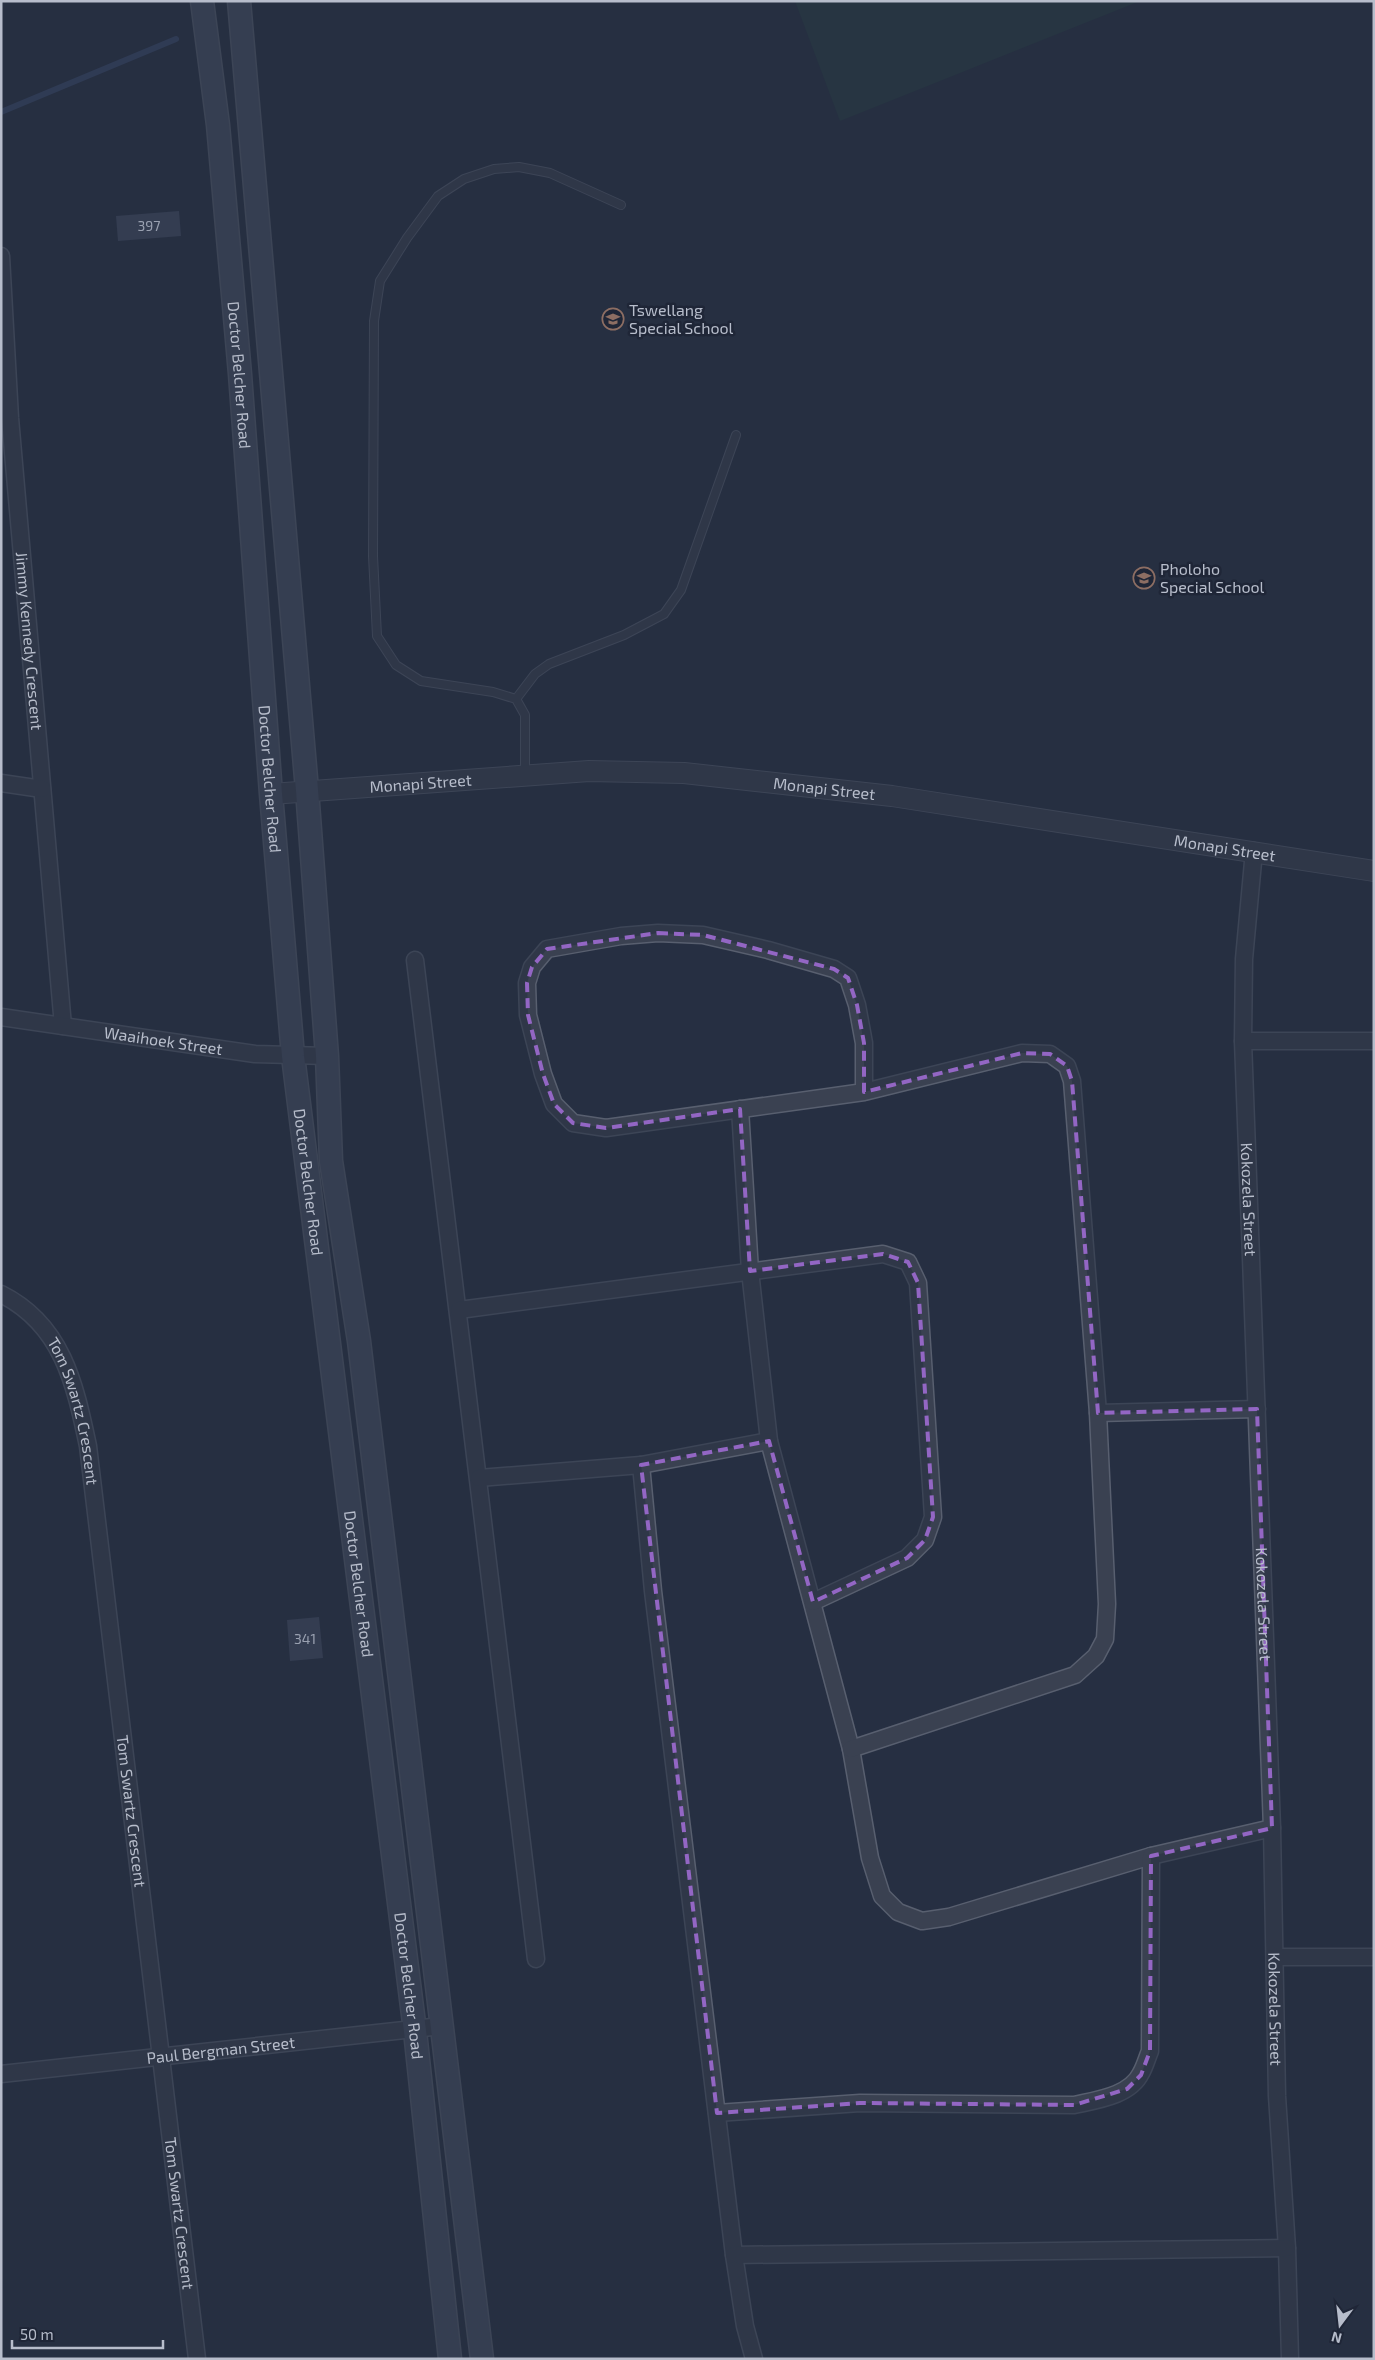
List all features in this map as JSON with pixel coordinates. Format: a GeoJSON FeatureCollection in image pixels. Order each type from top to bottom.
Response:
{"type":"FeatureCollection","features":[{"type":"Feature","properties":{"kind":"main road","name":"Doctor Belcher Road"},"geometry":{"type":"LineString","coordinates":[[202,1],[218,125],[240,374],[271,794],[293,1056],[415,2031],[450,2359]]}},
{"type":"Feature","properties":{"kind":"main road","name":"Doctor Belcher Road"},"geometry":{"type":"LineString","coordinates":[[239,1],[307,790],[327,1056],[331,1161],[359,1341],[482,2359]]}},
{"type":"Feature","properties":{"kind":"street","name":"Jimmy Kennedy Crescent"},"geometry":{"type":"LineString","coordinates":[[1,256],[6,420],[63,1026]]}},
{"type":"Feature","properties":{"kind":"street","name":"Monapi Street"},"geometry":{"type":"LineString","coordinates":[[271,794],[588,771],[684,773],[892,796],[1254,850],[1374,871]]}},
{"type":"Feature","properties":{"kind":"street"},"geometry":{"type":"LineString","coordinates":[[1,783],[42,789]]}},
{"type":"Feature","properties":{"kind":"street","name":"Kokozela Street"},"geometry":{"type":"LineString","coordinates":[[1254,850],[1244,959],[1243,1041],[1272,1828],[1277,2096],[1287,2248],[1290,2359]]}},
{"type":"Feature","properties":{"kind":"street"},"geometry":{"type":"LineString","coordinates":[[850,1749],[1075,1674],[1096,1656],[1105,1639],[1107,1604],[1098,1413],[1072,1081],[1067,1066],[1050,1054],[1022,1052],[864,1092],[606,1128],[573,1123],[554,1104],[543,1074],[528,1014],[526,983],[532,967],[547,949],[580,942],[658,933],[702,935],[768,950],[834,969],[848,978],[857,1005],[864,1044],[864,1092]]}},
{"type":"Feature","properties":{"kind":"street"},"geometry":{"type":"LineString","coordinates":[[415,960],[459,1310],[536,1959]]}},
{"type":"Feature","properties":{"kind":"street","name":"Waaihoek Street"},"geometry":{"type":"LineString","coordinates":[[1,1018],[255,1054],[327,1056]]}},
{"type":"Feature","properties":{"kind":"street"},"geometry":{"type":"LineString","coordinates":[[1243,1041],[1374,1041]]}},
{"type":"Feature","properties":{"kind":"street"},"geometry":{"type":"LineString","coordinates":[[740,1109],[750,1271],[769,1441],[813,1602],[850,1749],[870,1858],[882,1896],[898,1912],[922,1921],[949,1917],[1151,1856],[1272,1828]]}},
{"type":"Feature","properties":{"kind":"street"},"geometry":{"type":"LineString","coordinates":[[459,1310],[883,1254],[908,1262],[918,1282],[933,1517],[925,1540],[907,1558],[813,1602]]}},
{"type":"Feature","properties":{"kind":"street","name":"Tom Swartz Crescent"},"geometry":{"type":"LineString","coordinates":[[1,1294],[25,1308],[52,1338],[65,1359],[76,1388],[88,1446],[197,2359]]}},
{"type":"Feature","properties":{"kind":"street"},"geometry":{"type":"LineString","coordinates":[[1098,1413],[1257,1409]]}},
{"type":"Feature","properties":{"kind":"street"},"geometry":{"type":"LineString","coordinates":[[479,1478],[641,1465],[769,1441]]}},
{"type":"Feature","properties":{"kind":"street"},"geometry":{"type":"LineString","coordinates":[[641,1465],[653,1591],[734,2255],[745,2326],[754,2359]]}},
{"type":"Feature","properties":{"kind":"street"},"geometry":{"type":"LineString","coordinates":[[717,2113],[860,2103],[1074,2105],[1105,2098],[1127,2089],[1141,2075],[1150,2051],[1151,1856]]}},
{"type":"Feature","properties":{"kind":"street"},"geometry":{"type":"LineString","coordinates":[[1275,1957],[1374,1957]]}},
{"type":"Feature","properties":{"kind":"street","name":"Paul Bergman Street"},"geometry":{"type":"LineString","coordinates":[[1,2074],[415,2031],[441,2026]]}},
{"type":"Feature","properties":{"kind":"street"},"geometry":{"type":"LineString","coordinates":[[734,2255],[1287,2248]]}},
{"type":"Feature","properties":{"kind":"lane"},"geometry":{"type":"LineString","coordinates":[[525,775],[525,715],[516,699],[493,692],[421,681],[396,665],[376,636],[374,575],[374,330],[380,281],[407,238],[438,196],[464,179],[494,169],[518,167],[550,173],[621,205]]}},
{"type":"Feature","properties":{"kind":"lane"},"geometry":{"type":"LineString","coordinates":[[516,699],[535,674],[549,664],[624,634],[664,614],[680,590],[736,435]]}},
{"type":"Feature","properties":{"kind":"highlighted area"},"geometry":{"type":"Polygon","coordinates":[[[658,933],[703,935],[834,969],[848,978],[857,1005],[864,1043],[864,1092],[1022,1053],[1050,1054],[1067,1066],[1072,1081],[1098,1413],[1257,1409],[1272,1828],[1151,1856],[1150,2051],[1141,2075],[1127,2089],[1074,2105],[860,2103],[717,2113],[641,1465],[769,1441],[813,1602],[907,1558],[925,1540],[933,1517],[918,1283],[908,1262],[883,1254],[750,1271],[740,1109],[606,1128],[573,1123],[554,1104],[543,1074],[528,1015],[527,983],[532,967],[547,949],[658,933]]]}},
{"type":"Feature","properties":{"kind":"green space"},"geometry":{"type":"Polygon","coordinates":[[[795,1],[1140,1],[840,121],[795,1]]]}},
{"type":"Feature","properties":{"kind":"building"},"geometry":{"type":"Polygon","coordinates":[[[179,211],[181,236],[118,241],[116,216],[179,211]]]}},
{"type":"Feature","properties":{"kind":"building"},"geometry":{"type":"Polygon","coordinates":[[[319,1617],[323,1658],[290,1661],[287,1620],[319,1617]]]}},
{"type":"Feature","properties":{"kind":"waterway"},"geometry":{"type":"LineString","coordinates":[[1,112],[176,39]]}},
{"type":"Feature","properties":{"kind":"place","name":"Tswellang Special School"},"geometry":{"type":"Point","coordinates":[613,319]}},
{"type":"Feature","properties":{"kind":"place","name":"Pholoho Special School"},"geometry":{"type":"Point","coordinates":[1144,578]}}]}
